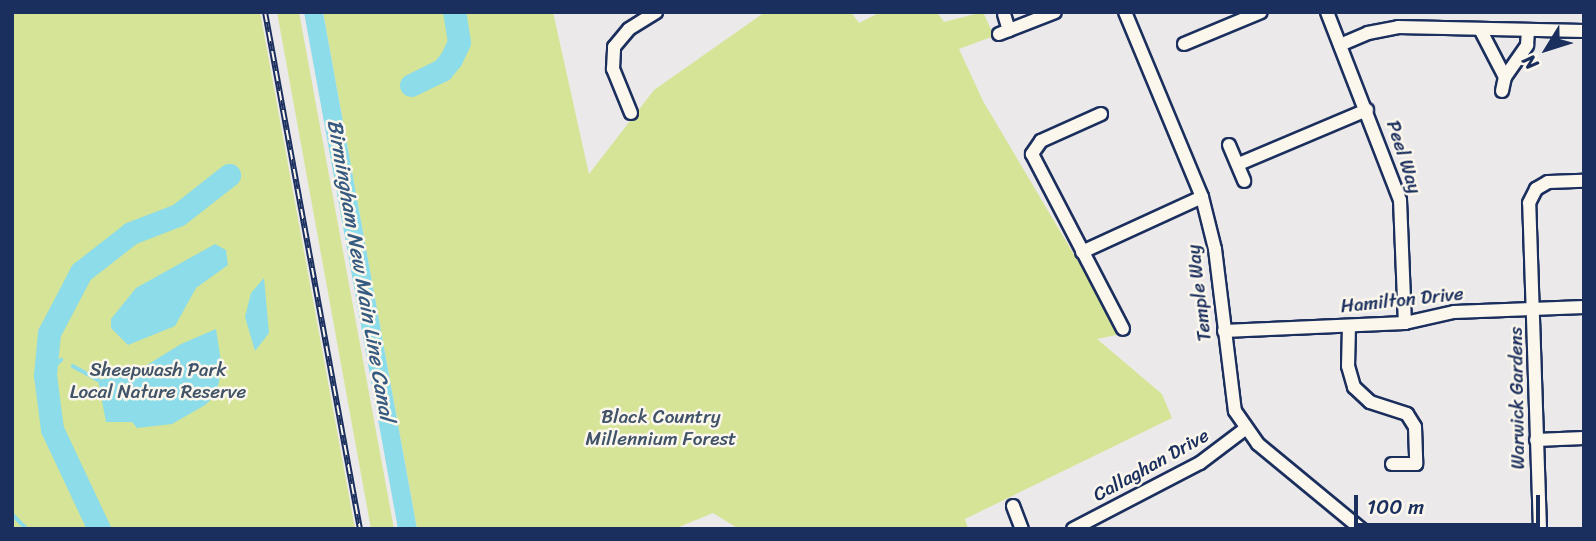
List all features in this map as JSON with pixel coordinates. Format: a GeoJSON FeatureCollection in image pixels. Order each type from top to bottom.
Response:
{"type":"FeatureCollection","features":[{"type":"Feature","properties":{"kind":"street"},"geometry":{"type":"LineString","coordinates":[[631,113],[613,69],[614,47],[629,29],[656,12]]}},
{"type":"Feature","properties":{"kind":"street"},"geometry":{"type":"LineString","coordinates":[[1004,14],[1004,32],[1055,12]]}},
{"type":"Feature","properties":{"kind":"street","name":"Temple Way"},"geometry":{"type":"LineString","coordinates":[[1125,12],[1202,197],[1216,249],[1230,398],[1245,429],[1361,529]]}},
{"type":"Feature","properties":{"kind":"street"},"geometry":{"type":"LineString","coordinates":[[1184,44],[1261,12]]}},
{"type":"Feature","properties":{"kind":"street","name":"Peel Way"},"geometry":{"type":"LineString","coordinates":[[1327,12],[1400,200],[1405,323]]}},
{"type":"Feature","properties":{"kind":"street"},"geometry":{"type":"LineString","coordinates":[[1340,46],[1382,29],[1584,31]]}},
{"type":"Feature","properties":{"kind":"street"},"geometry":{"type":"LineString","coordinates":[[1480,29],[1505,77]]}},
{"type":"Feature","properties":{"kind":"street"},"geometry":{"type":"LineString","coordinates":[[1502,91],[1505,77],[1528,46],[1528,30]]}},
{"type":"Feature","properties":{"kind":"street"},"geometry":{"type":"LineString","coordinates":[[1238,164],[1367,110]]}},
{"type":"Feature","properties":{"kind":"street"},"geometry":{"type":"LineString","coordinates":[[1101,114],[1041,141],[1032,154],[1124,330]]}},
{"type":"Feature","properties":{"kind":"street"},"geometry":{"type":"LineString","coordinates":[[1229,145],[1244,181]]}},
{"type":"Feature","properties":{"kind":"street","name":"Warwick Gardens"},"geometry":{"type":"LineString","coordinates":[[1540,529],[1529,203],[1536,189],[1548,182],[1584,181]]}},
{"type":"Feature","properties":{"kind":"street"},"geometry":{"type":"LineString","coordinates":[[1082,252],[1202,197]]}},
{"type":"Feature","properties":{"kind":"street","name":"Hamilton Drive"},"geometry":{"type":"LineString","coordinates":[[1224,331],[1405,323],[1454,312],[1584,307]]}},
{"type":"Feature","properties":{"kind":"street"},"geometry":{"type":"LineString","coordinates":[[1349,326],[1348,366],[1354,387],[1370,402],[1407,414],[1415,426],[1416,464],[1392,464]]}},
{"type":"Feature","properties":{"kind":"street","name":"Callaghan Drive"},"geometry":{"type":"LineString","coordinates":[[1073,529],[1200,463],[1245,429]]}},
{"type":"Feature","properties":{"kind":"street"},"geometry":{"type":"LineString","coordinates":[[1536,440],[1584,438]]}},
{"type":"Feature","properties":{"kind":"street"},"geometry":{"type":"LineString","coordinates":[[1013,506],[1022,529]]}},
{"type":"Feature","properties":{"kind":"green space","name":"Sheepwash Park Local Nature Reserve"},"geometry":{"type":"Polygon","coordinates":[[[12,12],[260,12],[355,529],[12,529],[12,12]]]}},
{"type":"Feature","properties":{"kind":"green space"},"geometry":{"type":"Polygon","coordinates":[[[277,12],[299,12],[394,529],[371,529],[277,12]]]}},
{"type":"Feature","properties":{"kind":"green space","name":"Black Country Millennium Forest"},"geometry":{"type":"Polygon","coordinates":[[[323,12],[553,12],[589,174],[654,90],[765,12],[851,12],[859,23],[881,12],[937,12],[944,22],[983,12],[994,36],[959,49],[983,101],[1121,334],[1097,339],[1162,394],[1172,418],[965,519],[968,529],[739,529],[713,513],[674,529],[417,529],[323,12]]]}},
{"type":"Feature","properties":{"kind":"water","name":"Birmingham New Main Line Canal"},"geometry":{"type":"Polygon","coordinates":[[[304,12],[323,12],[417,529],[398,529],[304,12]]]}},
{"type":"Feature","properties":{"kind":"water"},"geometry":{"type":"Polygon","coordinates":[[[215,244],[226,250],[228,265],[196,288],[175,326],[128,345],[111,328],[111,319],[136,288],[215,244]]]}},
{"type":"Feature","properties":{"kind":"water"},"geometry":{"type":"Polygon","coordinates":[[[264,278],[269,333],[255,351],[245,317],[251,293],[264,278]]]}},
{"type":"Feature","properties":{"kind":"water"},"geometry":{"type":"Polygon","coordinates":[[[216,329],[222,368],[216,395],[205,405],[172,424],[137,428],[132,422],[106,422],[98,380],[134,373],[181,344],[216,329]]]}},
{"type":"Feature","properties":{"kind":"waterway"},"geometry":{"type":"LineString","coordinates":[[411,85],[442,70],[451,59],[459,42],[454,12]]}},
{"type":"Feature","properties":{"kind":"waterway"},"geometry":{"type":"LineString","coordinates":[[99,529],[52,429],[45,375],[49,333],[81,272],[131,233],[178,215],[229,175]]}},
{"type":"Feature","properties":{"kind":"waterway"},"geometry":{"type":"LineString","coordinates":[[45,375],[61,360]]}},
{"type":"Feature","properties":{"kind":"waterway"},"geometry":{"type":"LineString","coordinates":[[73,366],[98,380]]}},
{"type":"Feature","properties":{"kind":"waterway"},"geometry":{"type":"LineString","coordinates":[[12,514],[27,529]]}},
{"type":"Feature","properties":{"kind":"railway"},"geometry":{"type":"LineString","coordinates":[[265,12],[360,529]]}}]}
